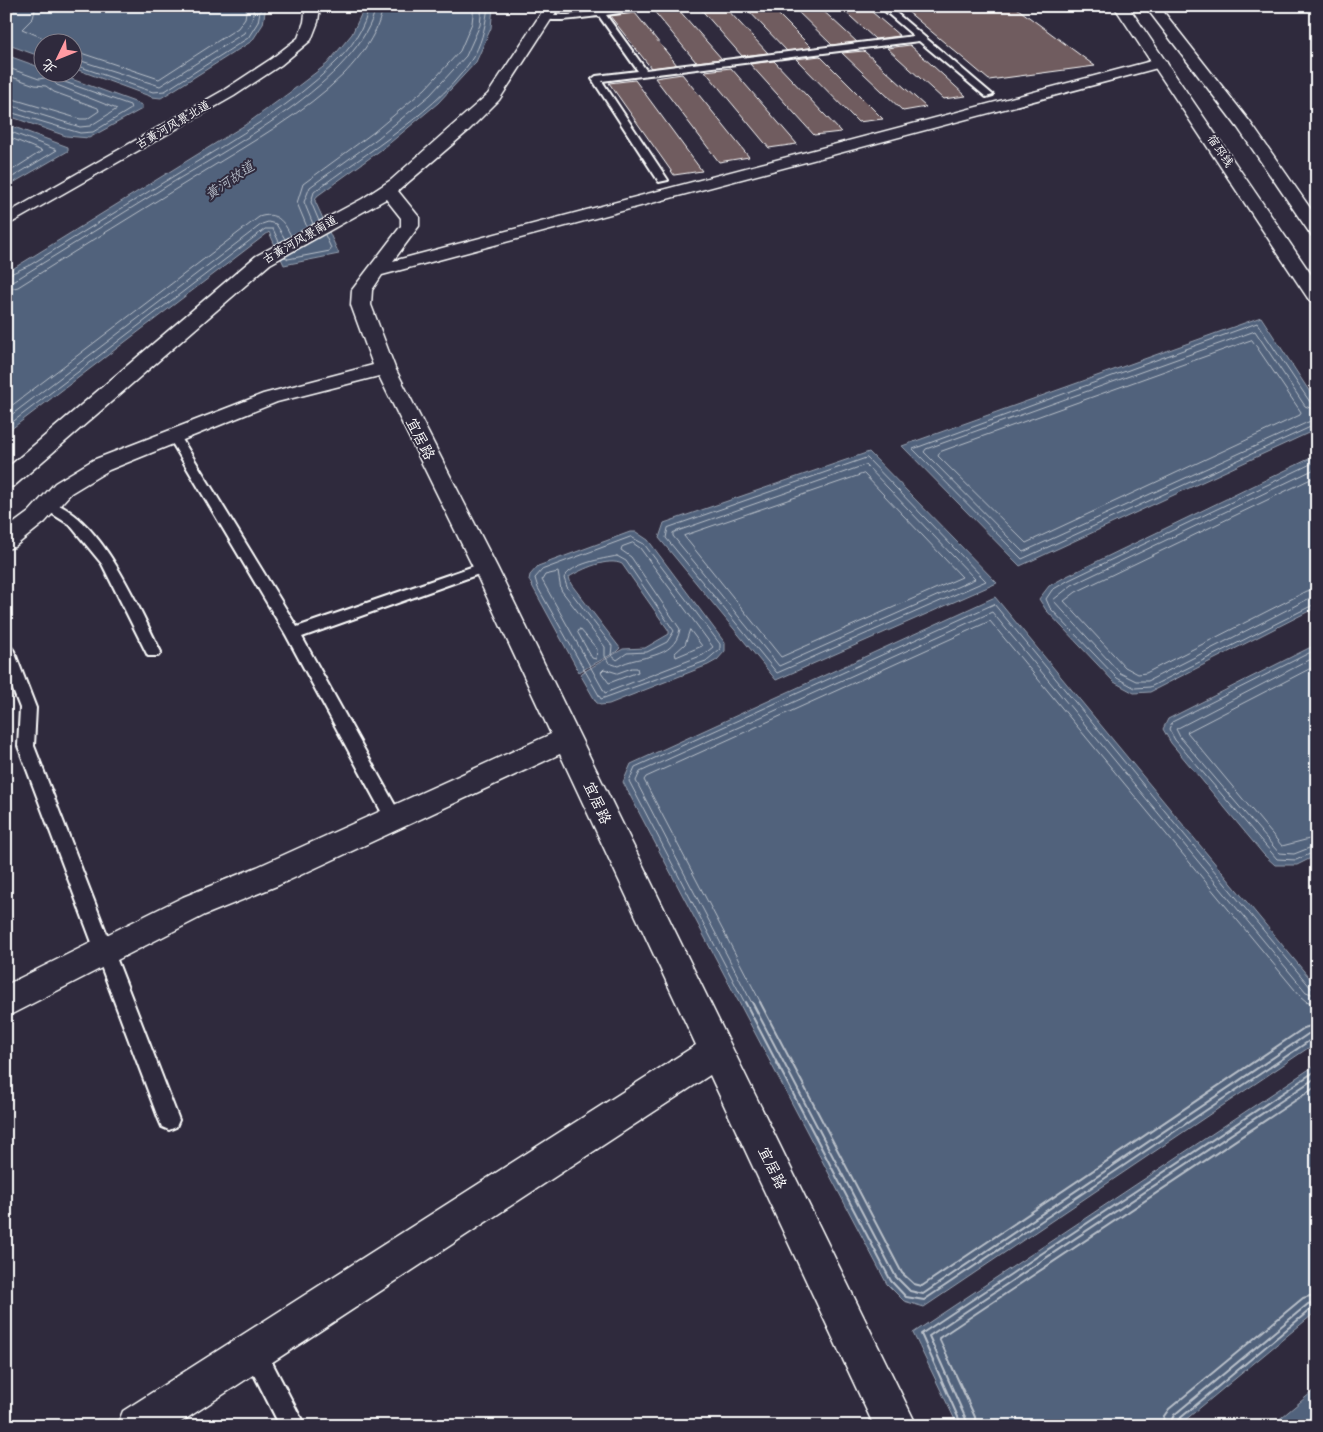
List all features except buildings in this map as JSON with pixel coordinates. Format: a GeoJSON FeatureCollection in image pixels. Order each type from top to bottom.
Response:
{"type":"FeatureCollection","features":[{"type":"Feature","properties":{"kind":"street","name":"古黄河风景北道"},"geometry":{"type":"LineString","coordinates":[[6,221],[229,92],[276,62],[304,40],[311,22],[313,6]]}},
{"type":"Feature","properties":{"kind":"street","name":"宿邳线"},"geometry":{"type":"LineString","coordinates":[[1121,6],[1317,297]]}},
{"type":"Feature","properties":{"kind":"street"},"geometry":{"type":"LineString","coordinates":[[1152,6],[1244,125],[1317,232]]}},
{"type":"Feature","properties":{"kind":"street","name":"古黄河风景南道"},"geometry":{"type":"LineString","coordinates":[[6,481],[263,260],[388,190],[462,128],[494,97],[547,12]]}},
{"type":"Feature","properties":{"kind":"street"},"geometry":{"type":"LineString","coordinates":[[374,272],[1160,63]]}},
{"type":"Feature","properties":{"kind":"street","name":"宜居路"},"geometry":{"type":"LineString","coordinates":[[388,190],[410,217],[410,226],[362,290],[361,305],[385,368],[485,567],[896,1426]]}},
{"type":"Feature","properties":{"kind":"street"},"geometry":{"type":"LineString","coordinates":[[6,541],[37,518],[63,488],[101,465],[270,398],[385,368]]}},
{"type":"Feature","properties":{"kind":"street"},"geometry":{"type":"LineString","coordinates":[[6,1002],[194,906],[268,876],[567,739]]}},
{"type":"Feature","properties":{"kind":"street"},"geometry":{"type":"LineString","coordinates":[[138,1426],[716,1052]]}},
{"type":"Feature","properties":{"kind":"lane"},"geometry":{"type":"LineString","coordinates":[[547,12],[601,13],[661,6]]}},
{"type":"Feature","properties":{"kind":"lane"},"geometry":{"type":"LineString","coordinates":[[884,6],[989,95]]}},
{"type":"Feature","properties":{"kind":"lane"},"geometry":{"type":"LineString","coordinates":[[601,13],[644,73]]}},
{"type":"Feature","properties":{"kind":"lane"},"geometry":{"type":"LineString","coordinates":[[663,180],[596,79],[921,38]]}},
{"type":"Feature","properties":{"kind":"lane"},"geometry":{"type":"LineString","coordinates":[[174,436],[293,634],[394,818]]}},
{"type":"Feature","properties":{"kind":"lane"},"geometry":{"type":"LineString","coordinates":[[48,505],[75,522],[108,562],[153,652]]}},
{"type":"Feature","properties":{"kind":"lane"},"geometry":{"type":"LineString","coordinates":[[293,634],[485,567]]}},
{"type":"Feature","properties":{"kind":"lane"},"geometry":{"type":"LineString","coordinates":[[6,651],[28,708],[26,746],[168,1120]]}},
{"type":"Feature","properties":{"kind":"lane"},"geometry":{"type":"LineString","coordinates":[[254,1351],[293,1426]]}},
{"type":"Feature","properties":{"kind":"water"},"geometry":{"type":"Polygon","coordinates":[[[23,6],[266,6],[263,24],[252,41],[161,98],[152,97],[82,71],[82,32],[32,32],[32,53],[6,44],[6,13],[23,6]]]}},
{"type":"Feature","properties":{"kind":"water","name":"黄河故道"},"geometry":{"type":"Polygon","coordinates":[[[365,6],[493,6],[491,28],[476,62],[438,103],[385,147],[317,196],[315,201],[339,254],[284,265],[269,232],[6,433],[6,273],[245,125],[289,93],[327,64],[352,34],[365,6]]]}},
{"type":"Feature","properties":{"kind":"water"},"geometry":{"type":"Polygon","coordinates":[[[6,55],[32,64],[32,82],[80,82],[142,105],[142,109],[89,138],[66,136],[6,115],[6,55]]]}},
{"type":"Feature","properties":{"kind":"water"},"geometry":{"type":"Polygon","coordinates":[[[6,124],[68,147],[68,151],[6,187],[6,124]]]}},
{"type":"Feature","properties":{"kind":"water"},"geometry":{"type":"Polygon","coordinates":[[[1261,317],[1317,403],[1317,429],[1020,566],[902,446],[1261,317]]]}},
{"type":"Feature","properties":{"kind":"water"},"geometry":{"type":"Polygon","coordinates":[[[869,452],[997,583],[776,680],[659,538],[664,523],[869,452]]]}},
{"type":"Feature","properties":{"kind":"water"},"geometry":{"type":"Polygon","coordinates":[[[1317,455],[1317,607],[1150,692],[1134,693],[1114,682],[1046,610],[1039,599],[1049,586],[1067,576],[1317,455]]]}},
{"type":"Feature","properties":{"kind":"water"},"geometry":{"type":"Polygon","coordinates":[[[630,532],[636,532],[648,540],[725,643],[725,651],[717,660],[708,665],[609,704],[600,705],[596,702],[580,674],[623,649],[645,648],[669,634],[669,631],[622,564],[616,562],[603,563],[581,571],[569,577],[571,584],[620,648],[579,672],[529,580],[530,575],[538,566],[630,532]]]}},
{"type":"Feature","properties":{"kind":"water"},"geometry":{"type":"Polygon","coordinates":[[[995,597],[1317,987],[1317,1042],[924,1307],[904,1301],[887,1284],[623,782],[631,764],[995,597]]]}},
{"type":"Feature","properties":{"kind":"water"},"geometry":{"type":"Polygon","coordinates":[[[1317,644],[1317,855],[1297,865],[1275,865],[1264,855],[1171,743],[1163,729],[1168,719],[1317,644]]]}},
{"type":"Feature","properties":{"kind":"water"},"geometry":{"type":"Polygon","coordinates":[[[1317,1064],[1317,1311],[1178,1426],[958,1426],[913,1333],[1317,1064]]]}},
{"type":"Feature","properties":{"kind":"water"},"geometry":{"type":"Polygon","coordinates":[[[1317,1388],[1317,1426],[1271,1426],[1317,1388]]]}}]}
